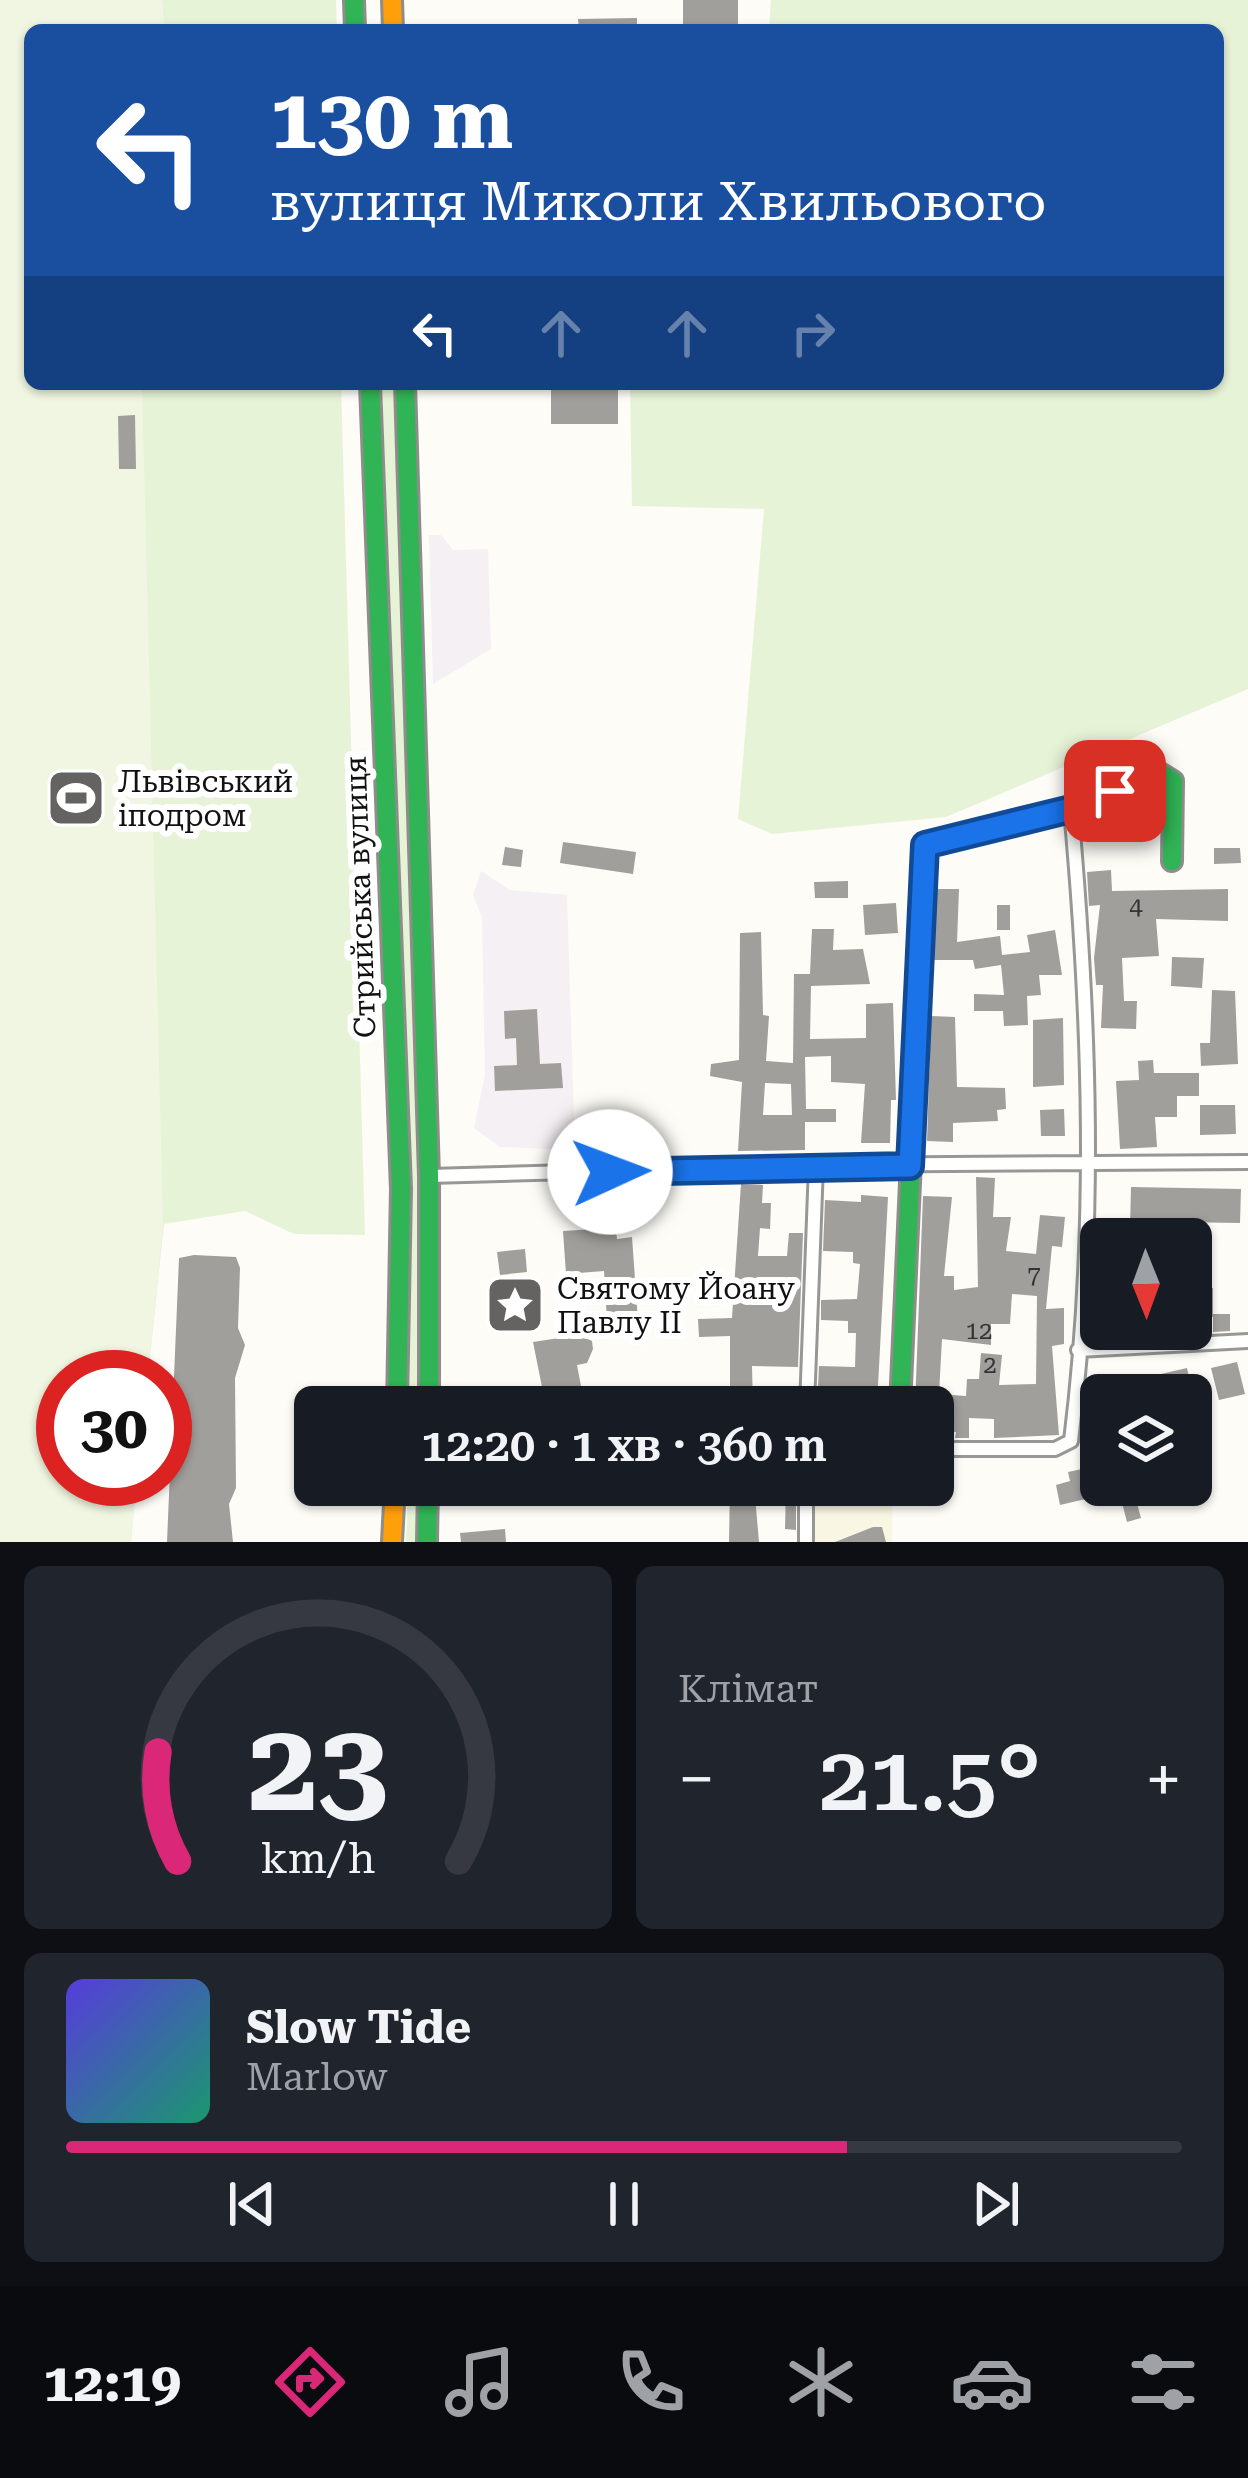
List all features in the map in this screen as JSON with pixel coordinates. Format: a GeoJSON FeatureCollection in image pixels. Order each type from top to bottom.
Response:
{"type":"FeatureCollection","features":[{"type":"Feature","properties":{"kind":"main road","name":"Стрийська вулиця"},"geometry":{"type":"LineString","coordinates":[[370,390],[401,1189],[398,1386]]}},
{"type":"Feature","properties":{"kind":"main road","name":"Стрийська вулиця"},"geometry":{"type":"LineString","coordinates":[[405,390],[430,1176],[429,1386]]}},
{"type":"Feature","properties":{"kind":"main road"},"geometry":{"type":"LineString","coordinates":[[901,1386],[925,845],[1071,809],[1167,774],[1172,782],[1172,861]]}},
{"type":"Feature","properties":{"kind":"main road"},"geometry":{"type":"LineString","coordinates":[[392,1542],[393,1506]]}},
{"type":"Feature","properties":{"kind":"main road"},"geometry":{"type":"LineString","coordinates":[[427,1542],[428,1506]]}},
{"type":"Feature","properties":{"kind":"street"},"geometry":{"type":"LineString","coordinates":[[954,1448],[1055,1449],[1070,1444],[1092,1165],[1084,951],[1071,809]]}},
{"type":"Feature","properties":{"kind":"street"},"geometry":{"type":"LineString","coordinates":[[430,1176],[816,1165],[1248,1162]]}},
{"type":"Feature","properties":{"kind":"street"},"geometry":{"type":"LineString","coordinates":[[808,1386],[816,1165]]}},
{"type":"Feature","properties":{"kind":"street"},"geometry":{"type":"LineString","coordinates":[[1078,1350],[1248,1342]]}},
{"type":"Feature","properties":{"kind":"street"},"geometry":{"type":"LineString","coordinates":[[806,1506],[806,1542]]}},
{"type":"Feature","properties":{"kind":"shaded area"},"geometry":{"type":"Polygon","coordinates":[[[429,535],[441,535],[453,550],[488,549],[491,649],[433,684],[429,535]]]}},
{"type":"Feature","properties":{"kind":"shaded area"},"geometry":{"type":"Polygon","coordinates":[[[481,871],[510,890],[567,895],[575,1150],[500,1147],[474,1128],[485,1075],[482,917],[473,895],[481,871]]]}},
{"type":"Feature","properties":{"kind":"shaded area"},"geometry":{"type":"Polygon","coordinates":[[[811,1506],[893,1506],[892,1542],[811,1542],[811,1506]]]}},
{"type":"Feature","properties":{"kind":"green space","name":"Львівський іподром"},"geometry":{"type":"Polygon","coordinates":[[[0,0],[162,0],[164,24],[24,24],[24,390],[142,390],[163,1224],[151,1350],[36,1350],[36,1506],[134,1506],[131,1542],[0,1542],[0,0]]]}},
{"type":"Feature","properties":{"kind":"green space"},"geometry":{"type":"Polygon","coordinates":[[[162,0],[336,0],[337,24],[164,24],[162,0]]]}},
{"type":"Feature","properties":{"kind":"green space"},"geometry":{"type":"Polygon","coordinates":[[[771,0],[1248,0],[1248,689],[946,817],[772,834],[738,819],[764,509],[632,506],[630,390],[1224,390],[1224,24],[769,24],[771,0]]]}},
{"type":"Feature","properties":{"kind":"green space"},"geometry":{"type":"Polygon","coordinates":[[[117,390],[341,390],[365,1235],[294,1234],[245,1211],[164,1224],[151,1350],[36,1350],[36,1506],[134,1506],[131,1542],[0,1542],[117,390]]]}},
{"type":"Feature","properties":{"kind":"green space"},"geometry":{"type":"Polygon","coordinates":[[[382,390],[396,390],[421,1180],[422,1386],[410,1386],[410,1180],[382,390]]]}},
{"type":"Feature","properties":{"kind":"green space"},"geometry":{"type":"Polygon","coordinates":[[[407,1506],[418,1506],[417,1542],[406,1542],[407,1506]]]}},
{"type":"Feature","properties":{"kind":"building"},"geometry":{"type":"Polygon","coordinates":[[[683,0],[738,0],[738,24],[683,24],[683,0]]]}},
{"type":"Feature","properties":{"kind":"building"},"geometry":{"type":"Polygon","coordinates":[[[637,18],[637,24],[578,24],[578,19],[637,18]]]}},
{"type":"Feature","properties":{"kind":"building"},"geometry":{"type":"Polygon","coordinates":[[[551,390],[618,390],[618,424],[551,424],[551,390]]]}},
{"type":"Feature","properties":{"kind":"building"},"geometry":{"type":"Polygon","coordinates":[[[135,415],[136,469],[119,469],[118,416],[135,415]]]}},
{"type":"Feature","properties":{"kind":"building"},"geometry":{"type":"Polygon","coordinates":[[[563,842],[636,852],[633,874],[560,863],[563,842]]]}},
{"type":"Feature","properties":{"kind":"building"},"geometry":{"type":"Polygon","coordinates":[[[505,847],[523,850],[521,867],[502,865],[505,847]]]}},
{"type":"Feature","properties":{"kind":"building"},"geometry":{"type":"Polygon","coordinates":[[[1214,848],[1240,848],[1241,863],[1214,864],[1214,848]]]}},
{"type":"Feature","properties":{"kind":"building"},"geometry":{"type":"Polygon","coordinates":[[[1111,870],[1112,891],[1228,889],[1228,921],[1156,919],[1159,956],[1122,958],[1124,1001],[1137,1001],[1136,1029],[1101,1028],[1103,985],[1096,985],[1094,958],[1100,905],[1089,906],[1087,872],[1111,870]]]}},
{"type":"Feature","properties":{"kind":"building"},"geometry":{"type":"Polygon","coordinates":[[[848,881],[848,898],[815,898],[814,882],[848,881]]]}},
{"type":"Feature","properties":{"kind":"building"},"geometry":{"type":"Polygon","coordinates":[[[937,889],[959,889],[957,942],[1000,936],[1002,955],[1030,952],[1027,935],[1055,930],[1062,975],[1039,975],[1041,995],[1027,996],[1028,1025],[1004,1026],[1003,1011],[974,1011],[974,994],[1004,995],[1001,965],[975,969],[973,960],[933,960],[937,889]]]}},
{"type":"Feature","properties":{"kind":"building"},"geometry":{"type":"Polygon","coordinates":[[[896,903],[898,933],[865,935],[863,905],[896,903]]]}},
{"type":"Feature","properties":{"kind":"building"},"geometry":{"type":"Polygon","coordinates":[[[997,905],[1010,905],[1010,930],[997,930],[997,905]]]}},
{"type":"Feature","properties":{"kind":"building"},"geometry":{"type":"Polygon","coordinates":[[[812,929],[834,929],[833,950],[863,949],[870,984],[811,986],[810,1039],[866,1038],[866,1004],[893,1003],[896,1100],[891,1100],[890,1143],[861,1143],[865,1084],[831,1082],[831,1056],[805,1057],[806,1109],[836,1109],[836,1122],[805,1122],[805,1150],[738,1151],[742,1082],[710,1076],[711,1064],[739,1060],[740,933],[761,932],[763,1015],[769,1016],[766,1061],[793,1063],[794,974],[810,974],[812,929]],[[765,1083],[763,1115],[792,1115],[791,1084],[765,1083]]]}},
{"type":"Feature","properties":{"kind":"building"},"geometry":{"type":"Polygon","coordinates":[[[1172,957],[1204,958],[1202,988],[1171,986],[1172,957]]]}},
{"type":"Feature","properties":{"kind":"building"},"geometry":{"type":"Polygon","coordinates":[[[1212,990],[1235,991],[1238,1064],[1201,1066],[1200,1043],[1210,1043],[1212,990]]]}},
{"type":"Feature","properties":{"kind":"building"},"geometry":{"type":"Polygon","coordinates":[[[537,1009],[540,1064],[561,1063],[563,1088],[495,1091],[494,1066],[517,1065],[516,1038],[505,1039],[504,1011],[537,1009]]]}},
{"type":"Feature","properties":{"kind":"building"},"geometry":{"type":"Polygon","coordinates":[[[931,1016],[955,1017],[957,1087],[1005,1088],[1006,1109],[997,1110],[998,1121],[953,1123],[953,1142],[927,1141],[931,1016]]]}},
{"type":"Feature","properties":{"kind":"building"},"geometry":{"type":"Polygon","coordinates":[[[1063,1018],[1064,1085],[1033,1087],[1033,1020],[1063,1018]]]}},
{"type":"Feature","properties":{"kind":"building"},"geometry":{"type":"Polygon","coordinates":[[[1153,1060],[1154,1073],[1199,1073],[1199,1096],[1177,1096],[1177,1117],[1155,1117],[1157,1147],[1120,1149],[1116,1081],[1139,1080],[1138,1061],[1153,1060]]]}},
{"type":"Feature","properties":{"kind":"building"},"geometry":{"type":"Polygon","coordinates":[[[1200,1105],[1235,1105],[1236,1134],[1200,1135],[1200,1105]]]}},
{"type":"Feature","properties":{"kind":"building"},"geometry":{"type":"Polygon","coordinates":[[[1064,1109],[1065,1136],[1041,1136],[1040,1110],[1064,1109]]]}},
{"type":"Feature","properties":{"kind":"building"},"geometry":{"type":"Polygon","coordinates":[[[976,1177],[995,1178],[993,1217],[1011,1217],[1006,1251],[1036,1254],[1040,1215],[1065,1217],[1062,1247],[1052,1246],[1046,1309],[1064,1308],[1064,1344],[1052,1346],[1059,1435],[994,1438],[994,1419],[969,1418],[969,1438],[955,1438],[954,1432],[954,1395],[966,1396],[967,1379],[979,1379],[981,1353],[1002,1355],[999,1385],[1036,1384],[1037,1296],[1012,1294],[1010,1324],[991,1324],[991,1345],[942,1339],[939,1386],[916,1386],[923,1196],[952,1197],[944,1276],[954,1276],[954,1290],[978,1287],[976,1177]]]}},
{"type":"Feature","properties":{"kind":"building"},"geometry":{"type":"Polygon","coordinates":[[[741,1184],[763,1185],[762,1203],[771,1203],[770,1229],[760,1228],[758,1256],[787,1256],[789,1233],[803,1233],[798,1367],[752,1366],[752,1386],[730,1386],[730,1336],[699,1337],[698,1319],[732,1318],[741,1184]]]}},
{"type":"Feature","properties":{"kind":"building"},"geometry":{"type":"Polygon","coordinates":[[[1131,1187],[1241,1189],[1240,1223],[1212,1223],[1212,1218],[1130,1218],[1131,1187]]]}},
{"type":"Feature","properties":{"kind":"building"},"geometry":{"type":"Polygon","coordinates":[[[861,1195],[888,1197],[878,1386],[818,1386],[819,1366],[855,1367],[856,1333],[848,1333],[848,1321],[821,1320],[821,1300],[857,1299],[860,1264],[853,1263],[853,1252],[823,1251],[825,1200],[861,1202],[861,1195]]]}},
{"type":"Feature","properties":{"kind":"building"},"geometry":{"type":"Polygon","coordinates":[[[613,1207],[617,1239],[632,1237],[639,1335],[608,1337],[604,1271],[566,1274],[563,1231],[596,1229],[596,1210],[613,1207]]]}},
{"type":"Feature","properties":{"kind":"building"},"geometry":{"type":"Polygon","coordinates":[[[525,1249],[527,1272],[500,1275],[497,1252],[525,1249]]]}},
{"type":"Feature","properties":{"kind":"building"},"geometry":{"type":"Polygon","coordinates":[[[236,1257],[240,1268],[238,1328],[245,1345],[235,1378],[236,1488],[229,1504],[233,1542],[167,1542],[169,1506],[192,1506],[192,1350],[175,1350],[179,1258],[236,1257]]]}},
{"type":"Feature","properties":{"kind":"building"},"geometry":{"type":"Polygon","coordinates":[[[1212,1288],[1213,1314],[1230,1314],[1230,1331],[1213,1332],[1212,1288]]]}},
{"type":"Feature","properties":{"kind":"building"},"geometry":{"type":"Polygon","coordinates":[[[579,1335],[592,1341],[587,1363],[577,1365],[581,1386],[542,1386],[533,1342],[579,1335]]]}},
{"type":"Feature","properties":{"kind":"building"},"geometry":{"type":"Polygon","coordinates":[[[1237,1362],[1245,1394],[1219,1400],[1211,1368],[1237,1362]]]}},
{"type":"Feature","properties":{"kind":"building"},"geometry":{"type":"Polygon","coordinates":[[[1080,1469],[1080,1500],[1060,1505],[1056,1485],[1070,1481],[1068,1472],[1080,1469]]]}},
{"type":"Feature","properties":{"kind":"building"},"geometry":{"type":"Polygon","coordinates":[[[730,1506],[756,1506],[759,1542],[729,1542],[730,1506]]]}},
{"type":"Feature","properties":{"kind":"building"},"geometry":{"type":"Polygon","coordinates":[[[786,1506],[796,1506],[796,1530],[785,1529],[786,1506]]]}},
{"type":"Feature","properties":{"kind":"building"},"geometry":{"type":"Polygon","coordinates":[[[1123,1506],[1138,1506],[1141,1518],[1127,1522],[1123,1506]]]}},
{"type":"Feature","properties":{"kind":"building"},"geometry":{"type":"Polygon","coordinates":[[[882,1527],[886,1542],[835,1542],[882,1527]]]}},
{"type":"Feature","properties":{"kind":"building"},"geometry":{"type":"Polygon","coordinates":[[[505,1529],[506,1542],[461,1542],[460,1533],[505,1529]]]}},
{"type":"Feature","properties":{"kind":"traffic: fast"},"geometry":{"type":"LineString","coordinates":[[354,0],[355,24]]}},
{"type":"Feature","properties":{"kind":"traffic: fast"},"geometry":{"type":"LineString","coordinates":[[370,390],[401,1189],[397,1386]]}},
{"type":"Feature","properties":{"kind":"traffic: fast"},"geometry":{"type":"LineString","coordinates":[[405,390],[429,1176],[429,1386]]}},
{"type":"Feature","properties":{"kind":"traffic: fast"},"geometry":{"type":"LineString","coordinates":[[901,1386],[925,845],[1071,809],[1160,773],[1173,781],[1172,861]]}},
{"type":"Feature","properties":{"kind":"traffic: fast"},"geometry":{"type":"LineString","coordinates":[[427,1542],[428,1506]]}},
{"type":"Feature","properties":{"kind":"traffic: slow"},"geometry":{"type":"LineString","coordinates":[[392,0],[393,24]]}},
{"type":"Feature","properties":{"kind":"traffic: slow"},"geometry":{"type":"LineString","coordinates":[[392,1542],[394,1506]]}},
{"type":"Feature","properties":{"kind":"place","name":"Львівський іподром"},"geometry":{"type":"Point","coordinates":[76,798]}},
{"type":"Feature","properties":{"kind":"place","name":"Святому Йоану Павлу ІІ"},"geometry":{"type":"Point","coordinates":[515,1305]}},
{"type":"Feature","properties":{"kind":"route"},"geometry":{"type":"LineString","coordinates":[[610,1172],[910,1166],[925,845],[1071,809],[1115,791]]}}]}
